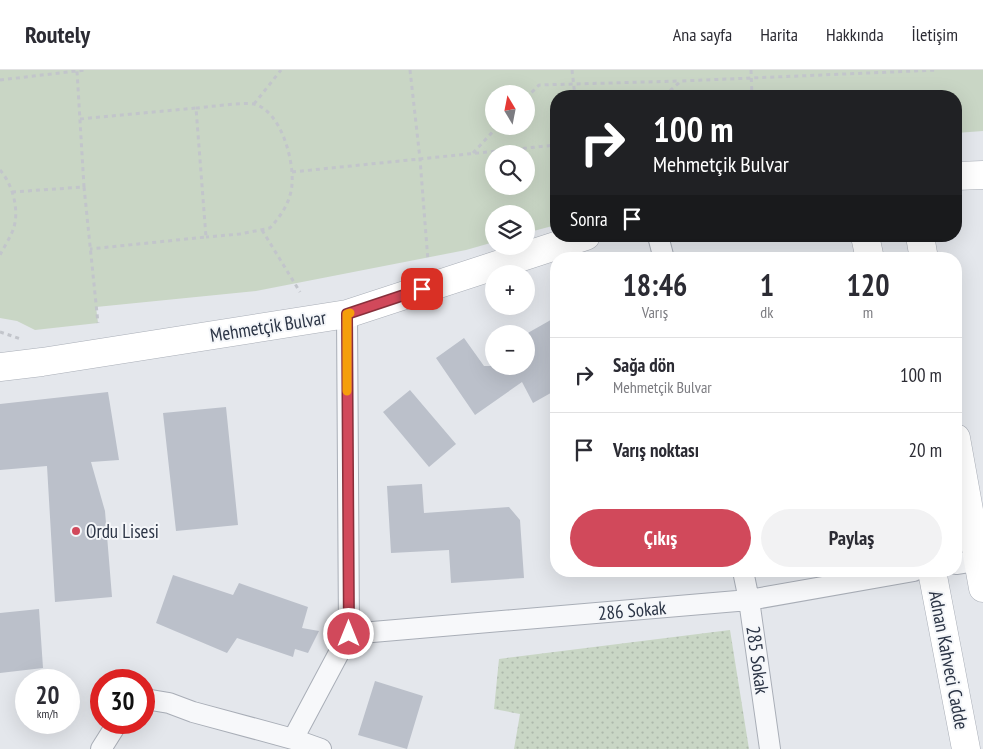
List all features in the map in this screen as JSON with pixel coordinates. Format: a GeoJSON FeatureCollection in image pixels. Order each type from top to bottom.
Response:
{"type":"FeatureCollection","features":[{"type":"Feature","properties":{"kind":"street"},"geometry":{"type":"LineString","coordinates":[[962,176],[983,175]]}},
{"type":"Feature","properties":{"kind":"street","name":"Mehmetçik Bulvar"},"geometry":{"type":"LineString","coordinates":[[0,367],[347,314],[568,242]]}},
{"type":"Feature","properties":{"kind":"street"},"geometry":{"type":"LineString","coordinates":[[293,739],[349,634],[347,314]]}},
{"type":"Feature","properties":{"kind":"street"},"geometry":{"type":"LineString","coordinates":[[962,482],[973,562],[983,588]]}},
{"type":"Feature","properties":{"kind":"street","name":"285 Sokak"},"geometry":{"type":"LineString","coordinates":[[744,577],[770,749]]}},
{"type":"Feature","properties":{"kind":"street","name":"286 Sokak"},"geometry":{"type":"LineString","coordinates":[[349,634],[749,600],[880,577]]}},
{"type":"Feature","properties":{"kind":"street","name":"Adnan Kahveci Cadde"},"geometry":{"type":"LineString","coordinates":[[933,577],[966,749]]}},
{"type":"Feature","properties":{"kind":"street"},"geometry":{"type":"LineString","coordinates":[[155,701],[293,739],[320,749]]}},
{"type":"Feature","properties":{"kind":"street"},"geometry":{"type":"LineString","coordinates":[[101,749],[110,734]]}},
{"type":"Feature","properties":{"kind":"path"},"geometry":{"type":"LineString","coordinates":[[0,80],[85,70]]}},
{"type":"Feature","properties":{"kind":"path"},"geometry":{"type":"LineString","coordinates":[[254,104],[280,70]]}},
{"type":"Feature","properties":{"kind":"path"},"geometry":{"type":"LineString","coordinates":[[410,70],[420,159],[428,261]]}},
{"type":"Feature","properties":{"kind":"path"},"geometry":{"type":"LineString","coordinates":[[572,70],[575,90]]}},
{"type":"Feature","properties":{"kind":"path"},"geometry":{"type":"LineString","coordinates":[[751,70],[752,90]]}},
{"type":"Feature","properties":{"kind":"path"},"geometry":{"type":"LineString","coordinates":[[535,88],[539,84],[681,81],[938,70]]}},
{"type":"Feature","properties":{"kind":"path"},"geometry":{"type":"LineString","coordinates":[[77,71],[84,187],[98,323]]}},
{"type":"Feature","properties":{"kind":"path"},"geometry":{"type":"LineString","coordinates":[[671,90],[681,81]]}},
{"type":"Feature","properties":{"kind":"path"},"geometry":{"type":"LineString","coordinates":[[80,119],[254,104],[271,116],[284,137],[289,147],[292,172],[292,184],[283,210],[270,228],[206,238],[90,249]]}},
{"type":"Feature","properties":{"kind":"path"},"geometry":{"type":"LineString","coordinates":[[196,108],[206,238]]}},
{"type":"Feature","properties":{"kind":"path"},"geometry":{"type":"LineString","coordinates":[[472,154],[490,135]]}},
{"type":"Feature","properties":{"kind":"path"},"geometry":{"type":"LineString","coordinates":[[292,172],[550,146]]}},
{"type":"Feature","properties":{"kind":"path"},"geometry":{"type":"LineString","coordinates":[[0,170],[6,176],[16,211],[14,229],[0,255]]}},
{"type":"Feature","properties":{"kind":"path"},"geometry":{"type":"LineString","coordinates":[[12,192],[84,187]]}},
{"type":"Feature","properties":{"kind":"path"},"geometry":{"type":"LineString","coordinates":[[262,230],[300,292]]}},
{"type":"Feature","properties":{"kind":"green space"},"geometry":{"type":"Polygon","coordinates":[[[0,70],[983,70],[983,131],[962,133],[962,90],[550,90],[550,227],[535,231],[535,205],[485,205],[485,245],[466,250],[256,291],[96,307],[98,323],[35,330],[17,321],[0,318],[0,70]]]}},
{"type":"Feature","properties":{"kind":"green space"},"geometry":{"type":"Polygon","coordinates":[[[730,630],[749,749],[514,749],[520,714],[494,709],[499,659],[730,630]]]}},
{"type":"Feature","properties":{"kind":"building"},"geometry":{"type":"Polygon","coordinates":[[[550,320],[550,393],[533,403],[522,382],[475,415],[436,358],[464,338],[484,366],[485,375],[535,375],[535,329],[550,320]]]}},
{"type":"Feature","properties":{"kind":"building"},"geometry":{"type":"Polygon","coordinates":[[[410,390],[456,444],[429,467],[383,412],[410,390]]]}},
{"type":"Feature","properties":{"kind":"building"},"geometry":{"type":"Polygon","coordinates":[[[108,392],[119,460],[91,462],[105,511],[112,597],[55,602],[47,466],[0,470],[0,404],[108,392]]]}},
{"type":"Feature","properties":{"kind":"building"},"geometry":{"type":"Polygon","coordinates":[[[226,407],[238,525],[176,531],[163,413],[226,407]]]}},
{"type":"Feature","properties":{"kind":"building"},"geometry":{"type":"Polygon","coordinates":[[[422,484],[424,513],[509,507],[520,520],[524,578],[451,583],[449,550],[391,553],[387,486],[422,484]]]}},
{"type":"Feature","properties":{"kind":"building"},"geometry":{"type":"Polygon","coordinates":[[[173,575],[233,595],[239,583],[308,607],[302,628],[319,631],[308,653],[295,649],[293,657],[237,638],[227,653],[156,623],[173,575]]]}},
{"type":"Feature","properties":{"kind":"building"},"geometry":{"type":"Polygon","coordinates":[[[39,609],[43,668],[15,669],[15,671],[0,673],[0,613],[39,609]]]}},
{"type":"Feature","properties":{"kind":"building"},"geometry":{"type":"Polygon","coordinates":[[[375,681],[423,696],[407,749],[358,735],[375,681]]]}},
{"type":"Feature","properties":{"kind":"slow traffic"},"geometry":{"type":"LineString","coordinates":[[347,391],[347,314],[350,313]]}},
{"type":"Feature","properties":{"kind":"place","name":"Ordu Lisesi"},"geometry":{"type":"Point","coordinates":[76,531]}},
{"type":"Feature","properties":{"kind":"route"},"geometry":{"type":"LineString","coordinates":[[349,634],[347,314],[422,289]]}}]}
